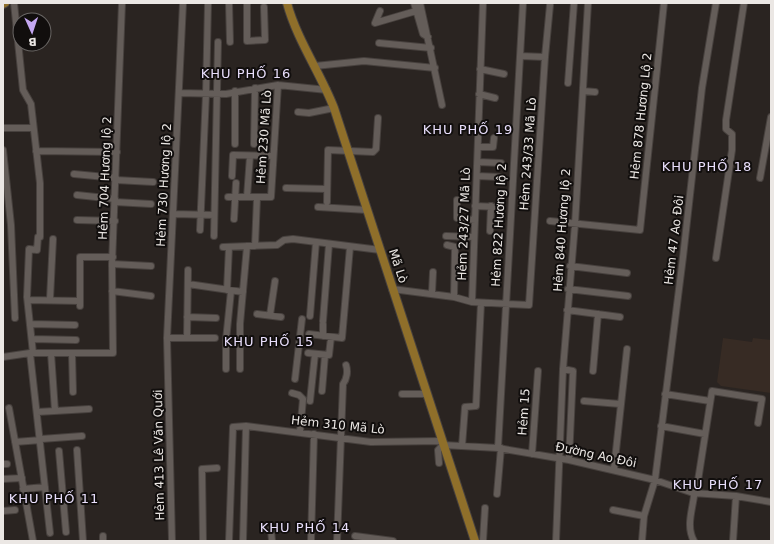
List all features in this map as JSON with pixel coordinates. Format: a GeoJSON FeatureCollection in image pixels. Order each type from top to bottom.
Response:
{"type":"FeatureCollection","features":[{"type":"Feature","properties":{"kind":"main road","name":"Mã Lò"},"geometry":{"type":"LineString","coordinates":[[287,3],[297,32],[327,90],[334,108],[475,541]]}},
{"type":"Feature","properties":{"kind":"street"},"geometry":{"type":"LineString","coordinates":[[14,3],[23,88],[31,104],[40,183],[40,237],[38,237],[37,250],[29,250],[27,297],[31,324],[31,353],[50,533]]}},
{"type":"Feature","properties":{"kind":"street","name":"Hẻm 704 Hương lộ 2"},"geometry":{"type":"LineString","coordinates":[[72,353],[114,353],[112,264],[115,221],[122,3]]}},
{"type":"Feature","properties":{"kind":"street","name":"Hẻm 730 Hương lộ 2"},"geometry":{"type":"LineString","coordinates":[[167,369],[167,338],[183,3]]}},
{"type":"Feature","properties":{"kind":"street"},"geometry":{"type":"LineString","coordinates":[[200,230],[206,94],[208,3]]}},
{"type":"Feature","properties":{"kind":"street"},"geometry":{"type":"LineString","coordinates":[[229,3],[230,42]]}},
{"type":"Feature","properties":{"kind":"street"},"geometry":{"type":"LineString","coordinates":[[247,3],[247,41],[265,40],[264,7]]}},
{"type":"Feature","properties":{"kind":"street"},"geometry":{"type":"LineString","coordinates":[[414,3],[423,34],[428,36]]}},
{"type":"Feature","properties":{"kind":"street"},"geometry":{"type":"LineString","coordinates":[[420,3],[431,48],[442,105]]}},
{"type":"Feature","properties":{"kind":"street","name":"Hẻm 243/27 Mã Lò"},"geometry":{"type":"LineString","coordinates":[[472,302],[483,3]]}},
{"type":"Feature","properties":{"kind":"street","name":"Hẻm 822 Hương lộ 2"},"geometry":{"type":"LineString","coordinates":[[497,494],[523,3]]}},
{"type":"Feature","properties":{"kind":"street"},"geometry":{"type":"LineString","coordinates":[[568,83],[574,3]]}},
{"type":"Feature","properties":{"kind":"street","name":"Hẻm 840 Hương lộ 2"},"geometry":{"type":"LineString","coordinates":[[556,541],[558,458],[563,369],[568,289],[575,224],[588,3]]}},
{"type":"Feature","properties":{"kind":"street","name":"Hẻm 878 Hương Lộ 2"},"geometry":{"type":"LineString","coordinates":[[575,224],[640,230],[664,3]]}},
{"type":"Feature","properties":{"kind":"street","name":"Hẻm 47 Ao Đôi"},"geometry":{"type":"LineString","coordinates":[[642,541],[644,516],[654,480],[662,426],[684,257],[702,88],[716,3]]}},
{"type":"Feature","properties":{"kind":"street"},"geometry":{"type":"LineString","coordinates":[[716,258],[732,150],[732,134],[726,129],[726,120],[744,3]]}},
{"type":"Feature","properties":{"kind":"street","name":"Hẻm 243/33 Mã Lò"},"geometry":{"type":"LineString","coordinates":[[506,304],[529,305],[545,57],[550,5]]}},
{"type":"Feature","properties":{"kind":"street"},"geometry":{"type":"LineString","coordinates":[[380,11],[375,23],[416,11]]}},
{"type":"Feature","properties":{"kind":"street"},"geometry":{"type":"LineString","coordinates":[[214,236],[218,42]]}},
{"type":"Feature","properties":{"kind":"street"},"geometry":{"type":"LineString","coordinates":[[379,43],[431,48]]}},
{"type":"Feature","properties":{"kind":"street"},"geometry":{"type":"LineString","coordinates":[[520,56],[545,57]]}},
{"type":"Feature","properties":{"kind":"street"},"geometry":{"type":"LineString","coordinates":[[315,66],[364,61],[435,68]]}},
{"type":"Feature","properties":{"kind":"street"},"geometry":{"type":"LineString","coordinates":[[480,69],[504,74]]}},
{"type":"Feature","properties":{"kind":"street"},"geometry":{"type":"LineString","coordinates":[[179,93],[217,94],[278,85]]}},
{"type":"Feature","properties":{"kind":"street","name":"Hẻm 230 Mã Lò"},"geometry":{"type":"LineString","coordinates":[[228,197],[271,198],[278,85],[327,90]]}},
{"type":"Feature","properties":{"kind":"street"},"geometry":{"type":"LineString","coordinates":[[254,144],[255,88]]}},
{"type":"Feature","properties":{"kind":"street"},"geometry":{"type":"LineString","coordinates":[[235,91],[235,144]]}},
{"type":"Feature","properties":{"kind":"street"},"geometry":{"type":"LineString","coordinates":[[583,91],[596,92]]}},
{"type":"Feature","properties":{"kind":"street"},"geometry":{"type":"LineString","coordinates":[[479,94],[495,98]]}},
{"type":"Feature","properties":{"kind":"street"},"geometry":{"type":"LineString","coordinates":[[298,112],[309,113],[334,108]]}},
{"type":"Feature","properties":{"kind":"street"},"geometry":{"type":"LineString","coordinates":[[760,178],[771,117]]}},
{"type":"Feature","properties":{"kind":"street"},"geometry":{"type":"LineString","coordinates":[[327,202],[328,150],[375,151],[378,118]]}},
{"type":"Feature","properties":{"kind":"street"},"geometry":{"type":"LineString","coordinates":[[3,128],[33,128]]}},
{"type":"Feature","properties":{"kind":"street"},"geometry":{"type":"LineString","coordinates":[[478,147],[493,147],[494,138]]}},
{"type":"Feature","properties":{"kind":"street"},"geometry":{"type":"LineString","coordinates":[[3,150],[10,213],[15,318]]}},
{"type":"Feature","properties":{"kind":"street"},"geometry":{"type":"LineString","coordinates":[[36,151],[117,152]]}},
{"type":"Feature","properties":{"kind":"street"},"geometry":{"type":"LineString","coordinates":[[232,176],[233,155],[273,156]]}},
{"type":"Feature","properties":{"kind":"street"},"geometry":{"type":"LineString","coordinates":[[247,197],[250,156]]}},
{"type":"Feature","properties":{"kind":"street"},"geometry":{"type":"LineString","coordinates":[[478,162],[501,163]]}},
{"type":"Feature","properties":{"kind":"street"},"geometry":{"type":"LineString","coordinates":[[74,174],[153,182]]}},
{"type":"Feature","properties":{"kind":"street"},"geometry":{"type":"LineString","coordinates":[[477,176],[500,177]]}},
{"type":"Feature","properties":{"kind":"street"},"geometry":{"type":"LineString","coordinates":[[234,219],[236,183]]}},
{"type":"Feature","properties":{"kind":"street"},"geometry":{"type":"LineString","coordinates":[[286,188],[327,189]]}},
{"type":"Feature","properties":{"kind":"street"},"geometry":{"type":"LineString","coordinates":[[77,195],[115,201],[151,204]]}},
{"type":"Feature","properties":{"kind":"street"},"geometry":{"type":"LineString","coordinates":[[255,246],[257,198]]}},
{"type":"Feature","properties":{"kind":"street"},"geometry":{"type":"LineString","coordinates":[[457,200],[457,218],[475,220]]}},
{"type":"Feature","properties":{"kind":"street"},"geometry":{"type":"LineString","coordinates":[[475,206],[498,207]]}},
{"type":"Feature","properties":{"kind":"street"},"geometry":{"type":"LineString","coordinates":[[490,231],[491,206]]}},
{"type":"Feature","properties":{"kind":"street"},"geometry":{"type":"LineString","coordinates":[[318,207],[367,210]]}},
{"type":"Feature","properties":{"kind":"street"},"geometry":{"type":"LineString","coordinates":[[3,214],[10,213]]}},
{"type":"Feature","properties":{"kind":"street"},"geometry":{"type":"LineString","coordinates":[[174,214],[214,215]]}},
{"type":"Feature","properties":{"kind":"street"},"geometry":{"type":"LineString","coordinates":[[77,220],[115,221]]}},
{"type":"Feature","properties":{"kind":"street"},"geometry":{"type":"LineString","coordinates":[[550,221],[575,224]]}},
{"type":"Feature","properties":{"kind":"street"},"geometry":{"type":"LineString","coordinates":[[446,236],[474,237]]}},
{"type":"Feature","properties":{"kind":"street"},"geometry":{"type":"LineString","coordinates":[[50,299],[53,239]]}},
{"type":"Feature","properties":{"kind":"street"},"geometry":{"type":"LineString","coordinates":[[226,369],[229,291],[226,247],[277,245],[284,240],[293,239],[380,250]]}},
{"type":"Feature","properties":{"kind":"street"},"geometry":{"type":"LineString","coordinates":[[310,316],[316,242]]}},
{"type":"Feature","properties":{"kind":"street"},"geometry":{"type":"LineString","coordinates":[[323,336],[329,244]]}},
{"type":"Feature","properties":{"kind":"street"},"geometry":{"type":"LineString","coordinates":[[447,245],[455,247],[454,297]]}},
{"type":"Feature","properties":{"kind":"street"},"geometry":{"type":"LineString","coordinates":[[240,369],[240,324],[247,246]]}},
{"type":"Feature","properties":{"kind":"street"},"geometry":{"type":"LineString","coordinates":[[309,334],[342,338],[350,247]]}},
{"type":"Feature","properties":{"kind":"street"},"geometry":{"type":"LineString","coordinates":[[28,300],[50,299],[80,303],[80,257],[113,257]]}},
{"type":"Feature","properties":{"kind":"street"},"geometry":{"type":"LineString","coordinates":[[112,264],[151,266]]}},
{"type":"Feature","properties":{"kind":"street"},"geometry":{"type":"LineString","coordinates":[[570,266],[627,273]]}},
{"type":"Feature","properties":{"kind":"street"},"geometry":{"type":"LineString","coordinates":[[187,338],[188,270]]}},
{"type":"Feature","properties":{"kind":"street"},"geometry":{"type":"LineString","coordinates":[[432,294],[433,272]]}},
{"type":"Feature","properties":{"kind":"street"},"geometry":{"type":"LineString","coordinates":[[270,316],[275,281]]}},
{"type":"Feature","properties":{"kind":"street"},"geometry":{"type":"LineString","coordinates":[[188,284],[243,292]]}},
{"type":"Feature","properties":{"kind":"street"},"geometry":{"type":"LineString","coordinates":[[392,289],[454,297],[472,302],[506,304]]}},
{"type":"Feature","properties":{"kind":"street"},"geometry":{"type":"LineString","coordinates":[[568,289],[628,296]]}},
{"type":"Feature","properties":{"kind":"street"},"geometry":{"type":"LineString","coordinates":[[112,291],[151,296]]}},
{"type":"Feature","properties":{"kind":"street"},"geometry":{"type":"LineString","coordinates":[[462,446],[465,407],[476,406],[482,303]]}},
{"type":"Feature","properties":{"kind":"street"},"geometry":{"type":"LineString","coordinates":[[567,310],[620,317]]}},
{"type":"Feature","properties":{"kind":"street"},"geometry":{"type":"LineString","coordinates":[[257,314],[281,317]]}},
{"type":"Feature","properties":{"kind":"street"},"geometry":{"type":"LineString","coordinates":[[593,371],[598,314]]}},
{"type":"Feature","properties":{"kind":"street"},"geometry":{"type":"LineString","coordinates":[[187,317],[216,318]]}},
{"type":"Feature","properties":{"kind":"street"},"geometry":{"type":"LineString","coordinates":[[295,379],[302,319]]}},
{"type":"Feature","properties":{"kind":"street"},"geometry":{"type":"LineString","coordinates":[[31,324],[75,324]]}},
{"type":"Feature","properties":{"kind":"street"},"geometry":{"type":"LineString","coordinates":[[308,353],[330,355],[332,336]]}},
{"type":"Feature","properties":{"kind":"street"},"geometry":{"type":"LineString","coordinates":[[167,338],[215,338]]}},
{"type":"Feature","properties":{"kind":"street"},"geometry":{"type":"LineString","coordinates":[[32,340],[76,340]]}},
{"type":"Feature","properties":{"kind":"street"},"geometry":{"type":"LineString","coordinates":[[614,469],[627,349]]}},
{"type":"Feature","properties":{"kind":"street"},"geometry":{"type":"LineString","coordinates":[[3,357],[31,353],[72,353],[73,392]]}},
{"type":"Feature","properties":{"kind":"street"},"geometry":{"type":"LineString","coordinates":[[50,353],[55,411]]}},
{"type":"Feature","properties":{"kind":"street"},"geometry":{"type":"LineString","coordinates":[[310,402],[315,354]]}},
{"type":"Feature","properties":{"kind":"street"},"geometry":{"type":"LineString","coordinates":[[322,391],[326,355]]}},
{"type":"Feature","properties":{"kind":"street"},"geometry":{"type":"LineString","coordinates":[[337,541],[343,384],[346,381],[348,371],[346,365]]}},
{"type":"Feature","properties":{"kind":"street","name":"Hẻm 413 Lê Văn Quới"},"geometry":{"type":"LineString","coordinates":[[167,369],[172,541]]}},
{"type":"Feature","properties":{"kind":"street"},"geometry":{"type":"LineString","coordinates":[[563,369],[573,371],[568,460]]}},
{"type":"Feature","properties":{"kind":"street","name":"Hẻm 15"},"geometry":{"type":"LineString","coordinates":[[532,454],[538,371]]}},
{"type":"Feature","properties":{"kind":"street"},"geometry":{"type":"LineString","coordinates":[[694,541],[690,534],[694,496],[693,493],[697,487],[712,391],[762,399],[758,423]]}},
{"type":"Feature","properties":{"kind":"street"},"geometry":{"type":"LineString","coordinates":[[292,393],[299,395],[303,399],[300,432]]}},
{"type":"Feature","properties":{"kind":"street"},"geometry":{"type":"LineString","coordinates":[[402,394],[426,394]]}},
{"type":"Feature","properties":{"kind":"street"},"geometry":{"type":"LineString","coordinates":[[665,394],[710,401]]}},
{"type":"Feature","properties":{"kind":"street"},"geometry":{"type":"LineString","coordinates":[[584,401],[620,404]]}},
{"type":"Feature","properties":{"kind":"street"},"geometry":{"type":"LineString","coordinates":[[9,408],[33,541]]}},
{"type":"Feature","properties":{"kind":"street"},"geometry":{"type":"LineString","coordinates":[[37,412],[89,409]]}},
{"type":"Feature","properties":{"kind":"street"},"geometry":{"type":"LineString","coordinates":[[243,541],[246,426]]}},
{"type":"Feature","properties":{"kind":"street","name":"Hẻm 310 Mã Lò"},"geometry":{"type":"LineString","coordinates":[[229,541],[233,427],[246,426],[370,442],[442,443]]}},
{"type":"Feature","properties":{"kind":"street"},"geometry":{"type":"LineString","coordinates":[[662,426],[705,434]]}},
{"type":"Feature","properties":{"kind":"street"},"geometry":{"type":"LineString","coordinates":[[311,541],[314,434]]}},
{"type":"Feature","properties":{"kind":"street"},"geometry":{"type":"LineString","coordinates":[[16,442],[82,436]]}},
{"type":"Feature","properties":{"kind":"street"},"geometry":{"type":"LineString","coordinates":[[439,463],[438,447],[442,443]]}},
{"type":"Feature","properties":{"kind":"street","name":"Đường Ao Đôi"},"geometry":{"type":"LineString","coordinates":[[442,443],[462,446],[499,448],[558,458],[614,469],[693,493],[699,492],[736,496],[771,502]]}},
{"type":"Feature","properties":{"kind":"street"},"geometry":{"type":"LineString","coordinates":[[77,450],[83,541]]}},
{"type":"Feature","properties":{"kind":"street"},"geometry":{"type":"LineString","coordinates":[[59,451],[66,532]]}},
{"type":"Feature","properties":{"kind":"street"},"geometry":{"type":"LineString","coordinates":[[203,541],[202,469],[217,468]]}},
{"type":"Feature","properties":{"kind":"street"},"geometry":{"type":"LineString","coordinates":[[3,479],[22,478]]}},
{"type":"Feature","properties":{"kind":"street"},"geometry":{"type":"LineString","coordinates":[[23,489],[45,486]]}},
{"type":"Feature","properties":{"kind":"street"},"geometry":{"type":"LineString","coordinates":[[733,541],[736,496]]}},
{"type":"Feature","properties":{"kind":"street"},"geometry":{"type":"LineString","coordinates":[[483,541],[485,508]]}},
{"type":"Feature","properties":{"kind":"street"},"geometry":{"type":"LineString","coordinates":[[3,511],[15,510]]}},
{"type":"Feature","properties":{"kind":"street"},"geometry":{"type":"LineString","coordinates":[[613,510],[644,516]]}},
{"type":"Feature","properties":{"kind":"street"},"geometry":{"type":"LineString","coordinates":[[271,529],[272,541]]}},
{"type":"Feature","properties":{"kind":"street"},"geometry":{"type":"LineString","coordinates":[[355,536],[393,541]]}},
{"type":"Feature","properties":{"kind":"shaded area"},"geometry":{"type":"Polygon","coordinates":[[[723,338],[752,342],[753,338],[771,340],[771,393],[721,386],[717,382],[723,338]]]}},
{"type":"Feature","properties":{"kind":"district","name":"KHU PHỐ 16"},"geometry":{"type":"Point","coordinates":[246,73]}},
{"type":"Feature","properties":{"kind":"district","name":"KHU PHỐ 19"},"geometry":{"type":"Point","coordinates":[468,129]}},
{"type":"Feature","properties":{"kind":"district","name":"KHU PHỐ 18"},"geometry":{"type":"Point","coordinates":[707,166]}},
{"type":"Feature","properties":{"kind":"district","name":"KHU PHỐ 15"},"geometry":{"type":"Point","coordinates":[269,341]}},
{"type":"Feature","properties":{"kind":"district","name":"KHU PHỐ 17"},"geometry":{"type":"Point","coordinates":[718,484]}},
{"type":"Feature","properties":{"kind":"district","name":"KHU PHỐ 11"},"geometry":{"type":"Point","coordinates":[54,498]}},
{"type":"Feature","properties":{"kind":"district","name":"KHU PHỐ 14"},"geometry":{"type":"Point","coordinates":[305,527]}}]}
